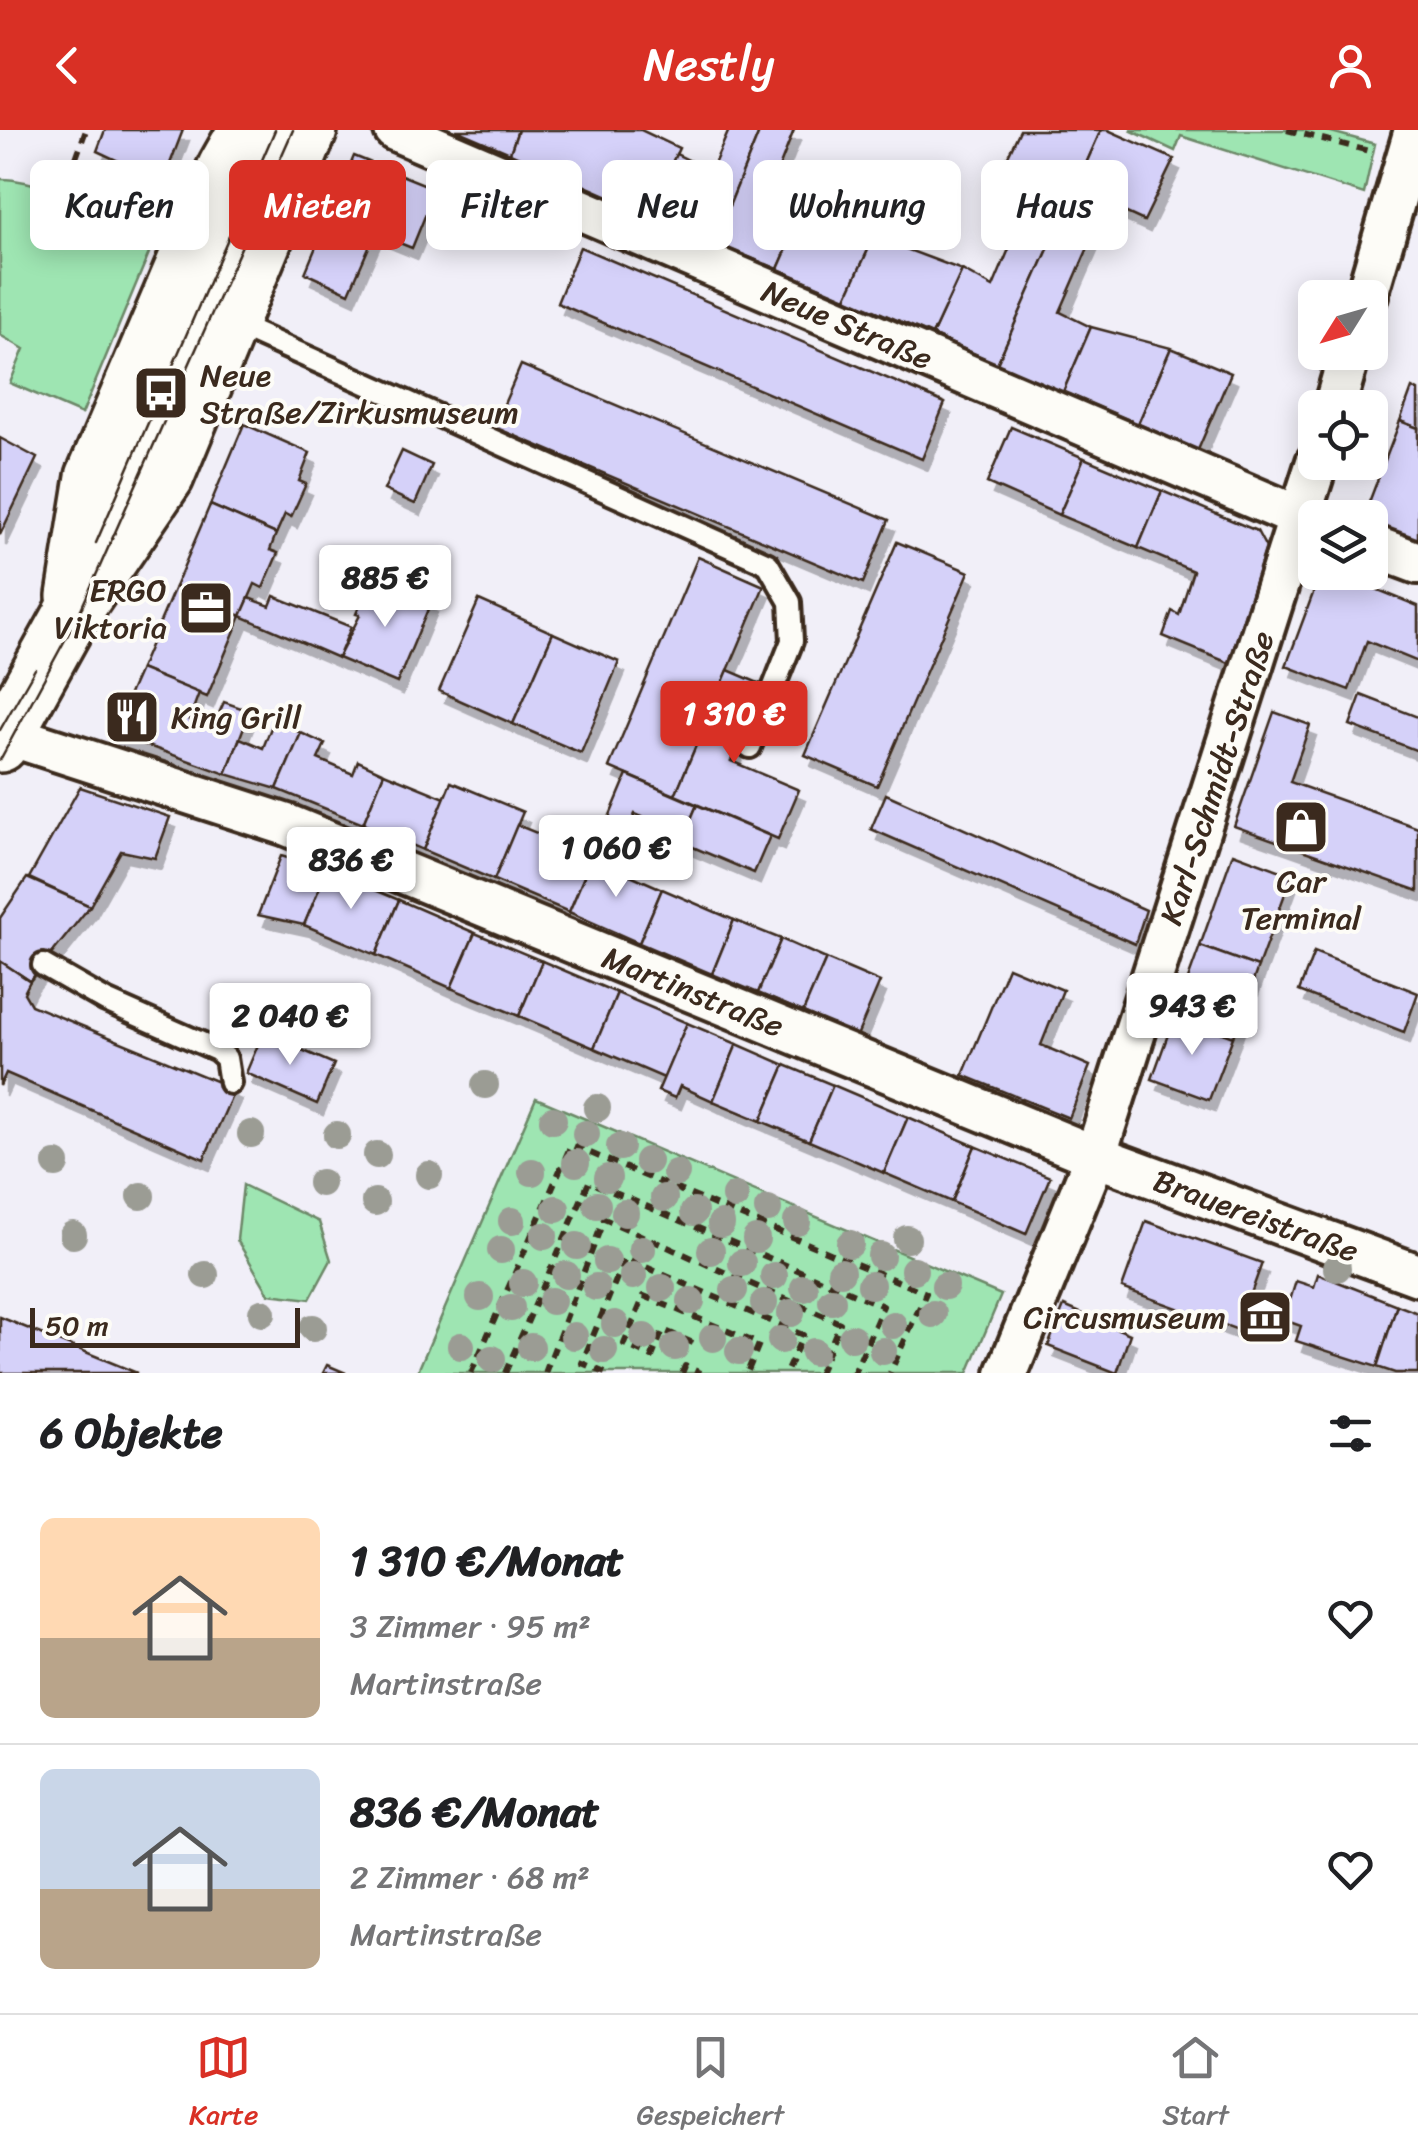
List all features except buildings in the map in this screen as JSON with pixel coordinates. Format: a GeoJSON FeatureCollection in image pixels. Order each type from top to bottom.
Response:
{"type":"FeatureCollection","features":[{"type":"Feature","properties":{"kind":"main road"},"geometry":{"type":"LineString","coordinates":[[72,614],[94,477],[226,166],[247,130]]}},
{"type":"Feature","properties":{"kind":"main road"},"geometry":{"type":"LineString","coordinates":[[3,739],[72,614],[166,476],[310,130]]}},
{"type":"Feature","properties":{"kind":"street","name":"Neue Straße"},"geometry":{"type":"LineString","coordinates":[[395,130],[552,188],[1298,517]]}},
{"type":"Feature","properties":{"kind":"street"},"geometry":{"type":"LineString","coordinates":[[1371,280],[1416,130]]}},
{"type":"Feature","properties":{"kind":"street","name":"Karl-Schmidt-Straße"},"geometry":{"type":"LineString","coordinates":[[1007,1373],[1095,1156],[1298,548]]}},
{"type":"Feature","properties":{"kind":"street"},"geometry":{"type":"LineString","coordinates":[[1388,552],[1418,563]]}},
{"type":"Feature","properties":{"kind":"street","name":"Martinstraße"},"geometry":{"type":"LineString","coordinates":[[3,739],[287,826],[1095,1156]]}},
{"type":"Feature","properties":{"kind":"street","name":"Brauereistraße"},"geometry":{"type":"LineString","coordinates":[[1095,1156],[1418,1275]]}},
{"type":"Feature","properties":{"kind":"lane"},"geometry":{"type":"LineString","coordinates":[[72,614],[278,130]]}},
{"type":"Feature","properties":{"kind":"lane"},"geometry":{"type":"LineString","coordinates":[[228,321],[768,564],[790,602],[792,642],[750,747]]}},
{"type":"Feature","properties":{"kind":"lane"},"geometry":{"type":"LineString","coordinates":[[43,965],[106,1001],[216,1050],[226,1058],[230,1082]]}},
{"type":"Feature","properties":{"kind":"path"},"geometry":{"type":"LineString","coordinates":[[75,160],[86,130]]}},
{"type":"Feature","properties":{"kind":"path"},"geometry":{"type":"LineString","coordinates":[[1287,130],[1384,154]]}},
{"type":"Feature","properties":{"kind":"path"},"geometry":{"type":"LineString","coordinates":[[471,1373],[571,1146],[926,1293],[890,1373]]}},
{"type":"Feature","properties":{"kind":"path"},"geometry":{"type":"LineString","coordinates":[[505,1373],[589,1182],[883,1306],[854,1373]]}},
{"type":"Feature","properties":{"kind":"path"},"geometry":{"type":"LineString","coordinates":[[545,1373],[604,1219],[840,1323],[819,1373]]}},
{"type":"Feature","properties":{"kind":"path"},"geometry":{"type":"LineString","coordinates":[[605,1373],[582,1362],[625,1258],[803,1336],[786,1373]]}},
{"type":"Feature","properties":{"kind":"path"},"geometry":{"type":"LineString","coordinates":[[693,1343],[663,1330],[652,1357],[624,1344],[644,1296],[759,1344],[747,1373]]}},
{"type":"Feature","properties":{"kind":"path"},"geometry":{"type":"LineString","coordinates":[[682,1373],[685,1366],[701,1373]]}},
{"type":"Feature","properties":{"kind":"green space"},"geometry":{"type":"Polygon","coordinates":[[[1130,130],[1324,130],[1375,144],[1364,194],[1181,136],[1175,151],[1130,130]]]}},
{"type":"Feature","properties":{"kind":"green space"},"geometry":{"type":"Polygon","coordinates":[[[0,179],[30,184],[30,250],[149,253],[82,414],[10,383],[24,349],[0,335],[0,179]]]}},
{"type":"Feature","properties":{"kind":"green space"},"geometry":{"type":"Polygon","coordinates":[[[536,1098],[1001,1295],[968,1373],[417,1373],[536,1098]]]}},
{"type":"Feature","properties":{"kind":"green space"},"geometry":{"type":"Polygon","coordinates":[[[243,1185],[319,1222],[331,1260],[310,1299],[269,1294],[237,1240],[243,1185]]]}},
{"type":"Feature","properties":{"kind":"tram line"},"geometry":{"type":"LineString","coordinates":[[96,543],[275,130]]}},
{"type":"Feature","properties":{"kind":"tram line"},"geometry":{"type":"LineString","coordinates":[[0,760],[78,616],[293,130]]}},
{"type":"Feature","properties":{"kind":"tram line"},"geometry":{"type":"LineString","coordinates":[[0,730],[35,669]]}},
{"type":"Feature","properties":{"kind":"place","name":"Neue Straße/Zirkusmuseum"},"geometry":{"type":"Point","coordinates":[161,393]}},
{"type":"Feature","properties":{"kind":"place","name":"ERGO Viktoria"},"geometry":{"type":"Point","coordinates":[206,608]}},
{"type":"Feature","properties":{"kind":"place","name":"King Grill"},"geometry":{"type":"Point","coordinates":[132,717]}},
{"type":"Feature","properties":{"kind":"place","name":"Car Terminal"},"geometry":{"type":"Point","coordinates":[1301,827]}},
{"type":"Feature","properties":{"kind":"place","name":"Circusmuseum"},"geometry":{"type":"Point","coordinates":[1265,1317]}}]}
